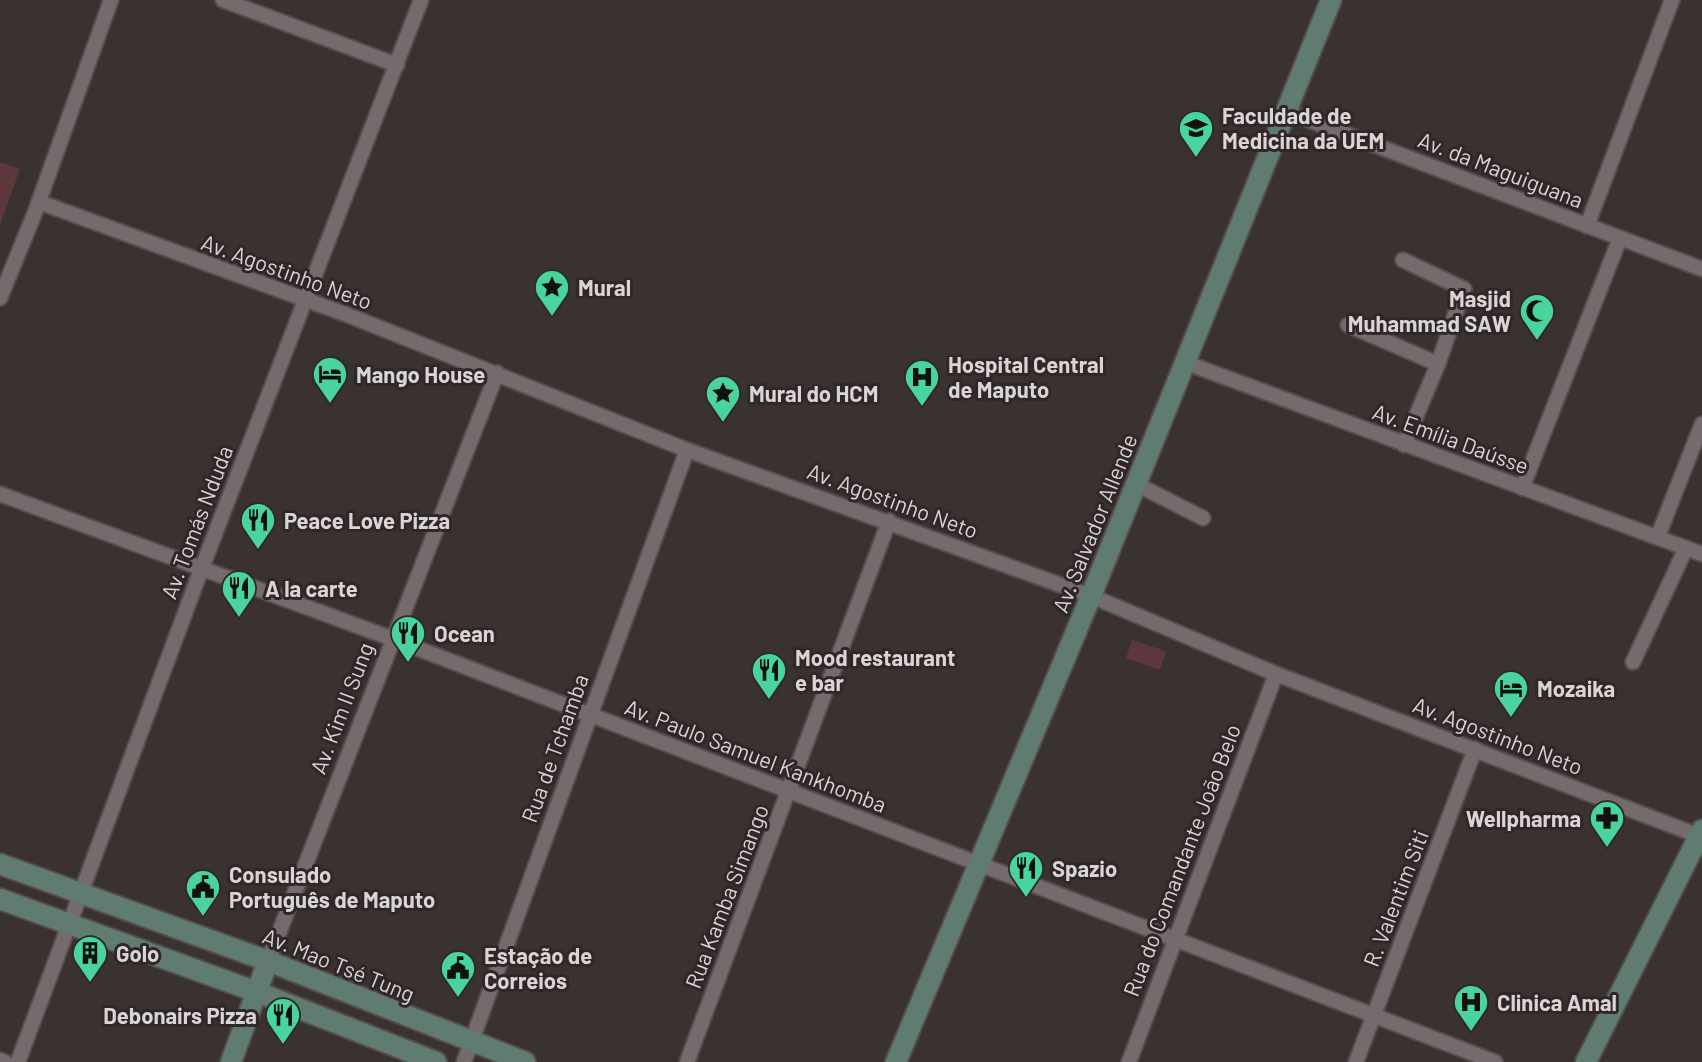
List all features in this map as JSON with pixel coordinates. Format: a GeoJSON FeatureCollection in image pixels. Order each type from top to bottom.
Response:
{"type":"FeatureCollection","features":[{"type":"Feature","properties":{"kind":"street"},"geometry":{"type":"LineString","coordinates":[[0,298],[37,209],[111,0]]}},
{"type":"Feature","properties":{"kind":"street"},"geometry":{"type":"LineString","coordinates":[[223,0],[397,65]]}},
{"type":"Feature","properties":{"kind":"street","name":"Av. Tomás Nduda"},"geometry":{"type":"LineString","coordinates":[[18,1062],[78,893],[421,0]]}},
{"type":"Feature","properties":{"kind":"street","name":"Av. Salvador Allende"},"geometry":{"type":"LineString","coordinates":[[896,1062],[1091,596],[1331,0]]}},
{"type":"Feature","properties":{"kind":"street"},"geometry":{"type":"LineString","coordinates":[[1587,226],[1672,0]]}},
{"type":"Feature","properties":{"kind":"street","name":"Av. da Maguiguana"},"geometry":{"type":"LineString","coordinates":[[1285,111],[1702,269]]}},
{"type":"Feature","properties":{"kind":"street","name":"Av. Agostinho Neto"},"geometry":{"type":"LineString","coordinates":[[37,209],[66,213],[304,300],[497,373],[687,450],[1091,596],[1276,674],[1701,834]]}},
{"type":"Feature","properties":{"kind":"street"},"geometry":{"type":"LineString","coordinates":[[1522,488],[1620,238]]}},
{"type":"Feature","properties":{"kind":"street"},"geometry":{"type":"LineString","coordinates":[[1403,260],[1464,289],[1438,364],[1404,445]]}},
{"type":"Feature","properties":{"kind":"street"},"geometry":{"type":"LineString","coordinates":[[1348,325],[1438,364]]}},
{"type":"Feature","properties":{"kind":"street","name":"Av. Emília Daússe"},"geometry":{"type":"LineString","coordinates":[[1184,362],[1702,554]]}},
{"type":"Feature","properties":{"kind":"street","name":"Av. Kim II Sung"},"geometry":{"type":"LineString","coordinates":[[231,1062],[497,373]]}},
{"type":"Feature","properties":{"kind":"street"},"geometry":{"type":"LineString","coordinates":[[1658,536],[1702,424]]}},
{"type":"Feature","properties":{"kind":"street","name":"Rua de Tchamba"},"geometry":{"type":"LineString","coordinates":[[464,1062],[687,450]]}},
{"type":"Feature","properties":{"kind":"street"},"geometry":{"type":"LineString","coordinates":[[1136,484],[1203,518]]}},
{"type":"Feature","properties":{"kind":"street","name":"Av. Paulo Samuel Kankhomba"},"geometry":{"type":"LineString","coordinates":[[0,494],[393,639],[1495,1062]]}},
{"type":"Feature","properties":{"kind":"street","name":"Rua Kamba Simango"},"geometry":{"type":"LineString","coordinates":[[687,1062],[889,521]]}},
{"type":"Feature","properties":{"kind":"street"},"geometry":{"type":"LineString","coordinates":[[1633,662],[1686,548]]}},
{"type":"Feature","properties":{"kind":"street","name":"Rua do Comandante João Belo"},"geometry":{"type":"LineString","coordinates":[[1129,1062],[1276,674]]}},
{"type":"Feature","properties":{"kind":"street","name":"R. Valentim Siti"},"geometry":{"type":"LineString","coordinates":[[1356,1062],[1475,749]]}},
{"type":"Feature","properties":{"kind":"street"},"geometry":{"type":"LineString","coordinates":[[1586,1062],[1701,834]]}},
{"type":"Feature","properties":{"kind":"street","name":"Av. Mao Tsé Tung"},"geometry":{"type":"LineString","coordinates":[[0,864],[268,961],[525,1062]]}},
{"type":"Feature","properties":{"kind":"street"},"geometry":{"type":"LineString","coordinates":[[0,899],[257,992],[436,1062]]}},
{"type":"Feature","properties":{"kind":"shaded area"},"geometry":{"type":"Polygon","coordinates":[[[0,162],[20,169],[0,225],[0,162]]]}},
{"type":"Feature","properties":{"kind":"shaded area"},"geometry":{"type":"Polygon","coordinates":[[[1132,640],[1166,651],[1160,670],[1126,658],[1132,640]]]}},
{"type":"Feature","properties":{"kind":"place","name":"Faculdade de Medicina da UEM"},"geometry":{"type":"Point","coordinates":[1196,159]}},
{"type":"Feature","properties":{"kind":"place","name":"Mural"},"geometry":{"type":"Point","coordinates":[552,318]}},
{"type":"Feature","properties":{"kind":"place","name":"Masjid Muhammad SAW"},"geometry":{"type":"Point","coordinates":[1537,342]}},
{"type":"Feature","properties":{"kind":"place","name":"Mango House"},"geometry":{"type":"Point","coordinates":[330,405]}},
{"type":"Feature","properties":{"kind":"place","name":"Hospital Central de Maputo"},"geometry":{"type":"Point","coordinates":[922,408]}},
{"type":"Feature","properties":{"kind":"place","name":"Mural do HCM"},"geometry":{"type":"Point","coordinates":[723,424]}},
{"type":"Feature","properties":{"kind":"place","name":"Peace Love Pizza"},"geometry":{"type":"Point","coordinates":[258,551]}},
{"type":"Feature","properties":{"kind":"place","name":"A la carte"},"geometry":{"type":"Point","coordinates":[239,619]}},
{"type":"Feature","properties":{"kind":"place","name":"Ocean"},"geometry":{"type":"Point","coordinates":[408,664]}},
{"type":"Feature","properties":{"kind":"place","name":"Mood restaurant e bar"},"geometry":{"type":"Point","coordinates":[769,701]}},
{"type":"Feature","properties":{"kind":"place","name":"Mozaika"},"geometry":{"type":"Point","coordinates":[1511,719]}},
{"type":"Feature","properties":{"kind":"place","name":"Wellpharma"},"geometry":{"type":"Point","coordinates":[1607,849]}},
{"type":"Feature","properties":{"kind":"place","name":"Spazio"},"geometry":{"type":"Point","coordinates":[1026,899]}},
{"type":"Feature","properties":{"kind":"place","name":"Consulado Português de Maputo"},"geometry":{"type":"Point","coordinates":[203,918]}},
{"type":"Feature","properties":{"kind":"place","name":"Golo"},"geometry":{"type":"Point","coordinates":[90,984]}},
{"type":"Feature","properties":{"kind":"place","name":"Estação de Correios"},"geometry":{"type":"Point","coordinates":[458,999]}},
{"type":"Feature","properties":{"kind":"place","name":"Clinica Amal"},"geometry":{"type":"Point","coordinates":[1471,1033]}},
{"type":"Feature","properties":{"kind":"place","name":"Debonairs Pizza"},"geometry":{"type":"Point","coordinates":[283,1046]}}]}
